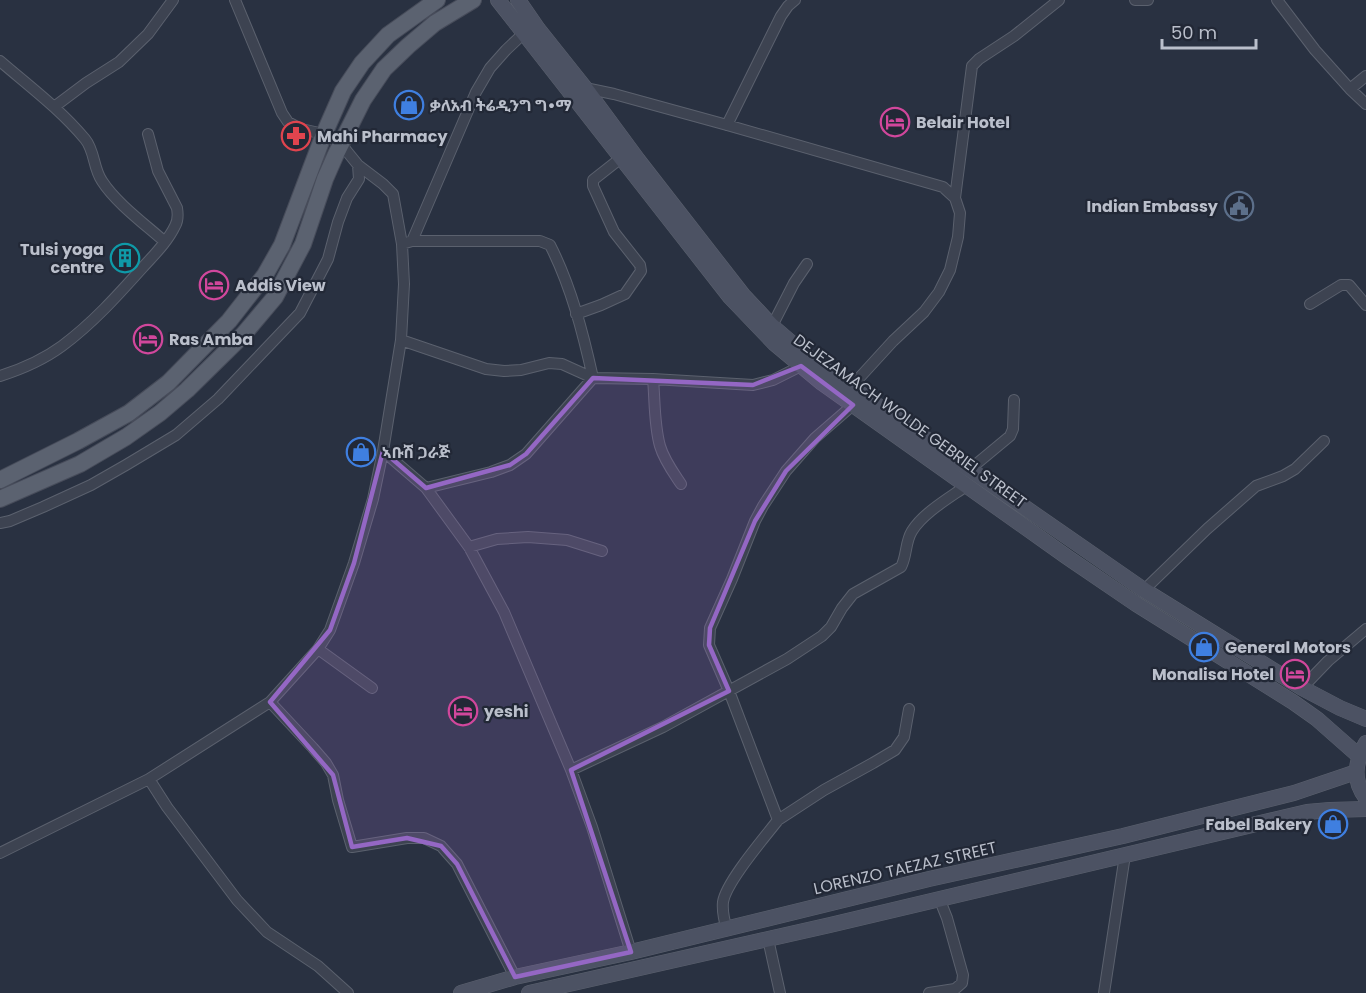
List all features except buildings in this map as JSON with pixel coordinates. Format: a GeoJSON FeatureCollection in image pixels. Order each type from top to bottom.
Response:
{"type":"FeatureCollection","features":[{"type":"Feature","properties":{"kind":"main road"},"geometry":{"type":"LineString","coordinates":[[0,480],[78,441],[129,412],[168,383],[229,321],[265,275],[282,245],[324,134],[343,91],[362,63],[388,35],[436,0]]}},
{"type":"Feature","properties":{"kind":"main road"},"geometry":{"type":"LineString","coordinates":[[0,499],[80,464],[126,437],[169,406],[243,335],[275,297],[303,244],[325,180],[341,144],[363,100],[384,69],[435,23],[473,0]]}},
{"type":"Feature","properties":{"kind":"main road","name":"DEJEZAMACH WOLDE GEBRIEL STREET"},"geometry":{"type":"LineString","coordinates":[[498,0],[730,297],[774,343],[801,366],[966,486],[1136,604],[1293,702],[1362,750]]}},
{"type":"Feature","properties":{"kind":"main road","name":"DEJEZAMACH WOLDE GEBRIEL STREET"},"geometry":{"type":"LineString","coordinates":[[518,0],[743,295],[772,326],[809,358],[1144,590],[1302,688],[1366,719]]}},
{"type":"Feature","properties":{"kind":"main road"},"geometry":{"type":"LineString","coordinates":[[1362,750],[1356,772],[1358,783],[1366,798]]}},
{"type":"Feature","properties":{"kind":"main road","name":"LORENZO TAEZAZ STREET"},"geometry":{"type":"LineString","coordinates":[[461,993],[515,977],[727,930],[929,879],[1135,834],[1304,790],[1356,772]]}},
{"type":"Feature","properties":{"kind":"main road"},"geometry":{"type":"LineString","coordinates":[[530,993],[830,925],[1307,812],[1366,809]]}},
{"type":"Feature","properties":{"kind":"main road"},"geometry":{"type":"LineString","coordinates":[[826,905],[830,925]]}},
{"type":"Feature","properties":{"kind":"street"},"geometry":{"type":"LineString","coordinates":[[54,107],[119,62],[148,34],[173,0]]}},
{"type":"Feature","properties":{"kind":"street"},"geometry":{"type":"LineString","coordinates":[[0,853],[149,779],[270,702],[318,649],[330,630],[354,563],[373,498],[401,340],[407,243],[393,194],[358,165],[341,144],[324,134],[301,129],[288,122],[282,113],[235,0]]}},
{"type":"Feature","properties":{"kind":"street"},"geometry":{"type":"LineString","coordinates":[[726,125],[781,16],[795,0]]}},
{"type":"Feature","properties":{"kind":"street"},"geometry":{"type":"LineString","coordinates":[[850,387],[924,312],[939,292],[950,270],[958,237],[960,213],[955,198],[972,66],[1059,0]]}},
{"type":"Feature","properties":{"kind":"street"},"geometry":{"type":"LineString","coordinates":[[1135,0],[1148,0]]}},
{"type":"Feature","properties":{"kind":"street"},"geometry":{"type":"LineString","coordinates":[[1282,2],[1314,50],[1366,104]]}},
{"type":"Feature","properties":{"kind":"street"},"geometry":{"type":"LineString","coordinates":[[407,243],[476,92],[490,68],[524,33]]}},
{"type":"Feature","properties":{"kind":"street"},"geometry":{"type":"LineString","coordinates":[[0,61],[54,107],[86,140],[102,181],[116,198],[165,242]]}},
{"type":"Feature","properties":{"kind":"street"},"geometry":{"type":"LineString","coordinates":[[1350,89],[1366,76]]}},
{"type":"Feature","properties":{"kind":"street"},"geometry":{"type":"LineString","coordinates":[[585,88],[614,94],[943,187],[955,198]]}},
{"type":"Feature","properties":{"kind":"street"},"geometry":{"type":"LineString","coordinates":[[0,376],[36,362],[61,347],[106,308],[165,242],[176,226],[177,208],[158,171],[148,134]]}},
{"type":"Feature","properties":{"kind":"street"},"geometry":{"type":"LineString","coordinates":[[576,314],[625,294],[641,272],[640,266],[614,232],[593,186],[593,180],[621,158]]}},
{"type":"Feature","properties":{"kind":"street"},"geometry":{"type":"LineString","coordinates":[[0,523],[10,521],[91,485],[176,435],[218,399],[300,313],[328,259],[347,198],[358,179],[358,165]]}},
{"type":"Feature","properties":{"kind":"street"},"geometry":{"type":"LineString","coordinates":[[407,243],[540,242],[550,245],[558,260],[576,314],[593,378]]}},
{"type":"Feature","properties":{"kind":"street"},"geometry":{"type":"LineString","coordinates":[[772,326],[794,283],[807,264]]}},
{"type":"Feature","properties":{"kind":"street"},"geometry":{"type":"LineString","coordinates":[[1310,304],[1341,285],[1349,285],[1366,305]]}},
{"type":"Feature","properties":{"kind":"street"},"geometry":{"type":"LineString","coordinates":[[401,340],[486,369],[521,370],[549,363],[562,364],[593,378],[753,385],[773,380],[801,366]]}},
{"type":"Feature","properties":{"kind":"street"},"geometry":{"type":"LineString","coordinates":[[426,488],[510,465],[526,454],[593,378]]}},
{"type":"Feature","properties":{"kind":"street"},"geometry":{"type":"LineString","coordinates":[[653,379],[657,429],[661,447],[667,462],[681,484]]}},
{"type":"Feature","properties":{"kind":"street"},"geometry":{"type":"LineString","coordinates":[[969,470],[1010,436],[1013,429],[1014,400]]}},
{"type":"Feature","properties":{"kind":"street"},"geometry":{"type":"LineString","coordinates":[[778,820],[710,645],[710,628],[763,506],[786,471],[815,438],[854,405]]}},
{"type":"Feature","properties":{"kind":"street"},"geometry":{"type":"LineString","coordinates":[[1144,590],[1207,529],[1256,486],[1295,469],[1324,441]]}},
{"type":"Feature","properties":{"kind":"street"},"geometry":{"type":"LineString","coordinates":[[383,451],[426,488],[469,547],[504,612],[571,770],[592,827],[631,952]]}},
{"type":"Feature","properties":{"kind":"street"},"geometry":{"type":"LineString","coordinates":[[571,770],[663,727],[787,659],[822,636],[831,627],[853,594],[901,567],[912,531],[938,506],[966,486]]}},
{"type":"Feature","properties":{"kind":"street"},"geometry":{"type":"LineString","coordinates":[[469,547],[497,539],[528,537],[567,540],[602,551]]}},
{"type":"Feature","properties":{"kind":"street"},"geometry":{"type":"LineString","coordinates":[[1302,688],[1366,629]]}},
{"type":"Feature","properties":{"kind":"street"},"geometry":{"type":"LineString","coordinates":[[318,649],[372,688]]}},
{"type":"Feature","properties":{"kind":"street"},"geometry":{"type":"LineString","coordinates":[[270,702],[326,763],[333,775],[352,847],[407,838],[424,838],[441,846],[457,864],[515,977]]}},
{"type":"Feature","properties":{"kind":"street"},"geometry":{"type":"LineString","coordinates":[[727,930],[723,917],[723,900],[733,880],[778,820],[824,790],[895,750],[904,737],[909,709]]}},
{"type":"Feature","properties":{"kind":"street"},"geometry":{"type":"LineString","coordinates":[[149,779],[167,807],[237,900],[267,932],[318,966],[348,993]]}},
{"type":"Feature","properties":{"kind":"street"},"geometry":{"type":"LineString","coordinates":[[1104,993],[1125,855]]}},
{"type":"Feature","properties":{"kind":"street"},"geometry":{"type":"LineString","coordinates":[[929,993],[955,989],[962,984],[963,975],[939,898]]}},
{"type":"Feature","properties":{"kind":"street"},"geometry":{"type":"LineString","coordinates":[[768,939],[780,993]]}},
{"type":"Feature","properties":{"kind":"highlighted area"},"geometry":{"type":"Polygon","coordinates":[[[801,366],[853,405],[786,471],[755,521],[710,628],[709,645],[729,691],[571,770],[631,952],[515,977],[457,864],[441,846],[407,838],[352,847],[333,775],[270,702],[330,630],[354,563],[383,451],[426,488],[510,465],[526,454],[593,378],[753,385],[801,366]]]}},
{"type":"Feature","properties":{"kind":"place","name":"ቃለአብ ትሬዲንግ ግ•ማ"},"geometry":{"type":"Point","coordinates":[409,105]}},
{"type":"Feature","properties":{"kind":"place","name":"Belair Hotel"},"geometry":{"type":"Point","coordinates":[895,122]}},
{"type":"Feature","properties":{"kind":"place","name":"Mahi Pharmacy"},"geometry":{"type":"Point","coordinates":[296,136]}},
{"type":"Feature","properties":{"kind":"place","name":"Indian Embassy"},"geometry":{"type":"Point","coordinates":[1239,206]}},
{"type":"Feature","properties":{"kind":"place","name":"Tulsi yoga centre"},"geometry":{"type":"Point","coordinates":[125,258]}},
{"type":"Feature","properties":{"kind":"place","name":"Addis View"},"geometry":{"type":"Point","coordinates":[214,285]}},
{"type":"Feature","properties":{"kind":"place","name":"Ras Amba"},"geometry":{"type":"Point","coordinates":[148,339]}},
{"type":"Feature","properties":{"kind":"place","name":"ኣቡሽ ጋራጅ"},"geometry":{"type":"Point","coordinates":[361,452]}},
{"type":"Feature","properties":{"kind":"place","name":"General Motors"},"geometry":{"type":"Point","coordinates":[1204,647]}},
{"type":"Feature","properties":{"kind":"place","name":"Monalisa Hotel"},"geometry":{"type":"Point","coordinates":[1295,674]}},
{"type":"Feature","properties":{"kind":"place","name":"yeshi"},"geometry":{"type":"Point","coordinates":[463,711]}},
{"type":"Feature","properties":{"kind":"place","name":"Fabel Bakery"},"geometry":{"type":"Point","coordinates":[1333,824]}}]}
